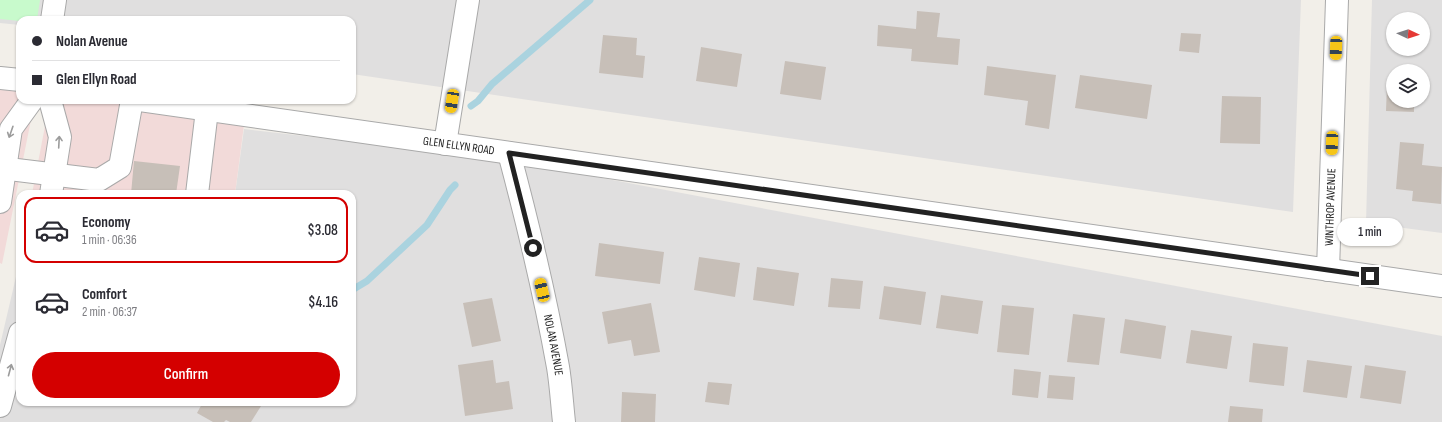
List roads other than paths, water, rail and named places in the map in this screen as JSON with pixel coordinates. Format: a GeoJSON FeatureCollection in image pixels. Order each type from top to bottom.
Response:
{"type":"FeatureCollection","features":[{"type":"Feature","properties":{"kind":"street"},"geometry":{"type":"LineString","coordinates":[[53,16],[55,0]]}},
{"type":"Feature","properties":{"kind":"street"},"geometry":{"type":"LineString","coordinates":[[445,144],[468,0]]}},
{"type":"Feature","properties":{"kind":"street","name":"WINTHROP AVENUE"},"geometry":{"type":"LineString","coordinates":[[1328,270],[1337,0]]}},
{"type":"Feature","properties":{"kind":"street"},"geometry":{"type":"LineString","coordinates":[[0,78],[16,80]]}},
{"type":"Feature","properties":{"kind":"street"},"geometry":{"type":"LineString","coordinates":[[0,202],[2,169],[11,130],[29,104]]}},
{"type":"Feature","properties":{"kind":"street"},"geometry":{"type":"LineString","coordinates":[[51,104],[60,137],[53,185]]}},
{"type":"Feature","properties":{"kind":"street"},"geometry":{"type":"LineString","coordinates":[[2,169],[53,185],[98,187],[120,167],[131,104]]}},
{"type":"Feature","properties":{"kind":"street","name":"GLEN ELLYN ROAD"},"geometry":{"type":"LineString","coordinates":[[167,104],[1442,286]]}},
{"type":"Feature","properties":{"kind":"street"},"geometry":{"type":"LineString","coordinates":[[197,190],[207,110]]}},
{"type":"Feature","properties":{"kind":"street","name":"NOLAN AVENUE"},"geometry":{"type":"LineString","coordinates":[[509,153],[527,221],[550,325],[558,368],[564,422]]}},
{"type":"Feature","properties":{"kind":"street"},"geometry":{"type":"LineString","coordinates":[[0,406],[16,348]]}},
{"type":"Feature","properties":{"kind":"waterway"},"geometry":{"type":"LineString","coordinates":[[471,106],[478,101],[492,84],[590,0]]}},
{"type":"Feature","properties":{"kind":"waterway"},"geometry":{"type":"LineString","coordinates":[[356,288],[367,281],[427,225],[450,190],[455,185]]}}]}
